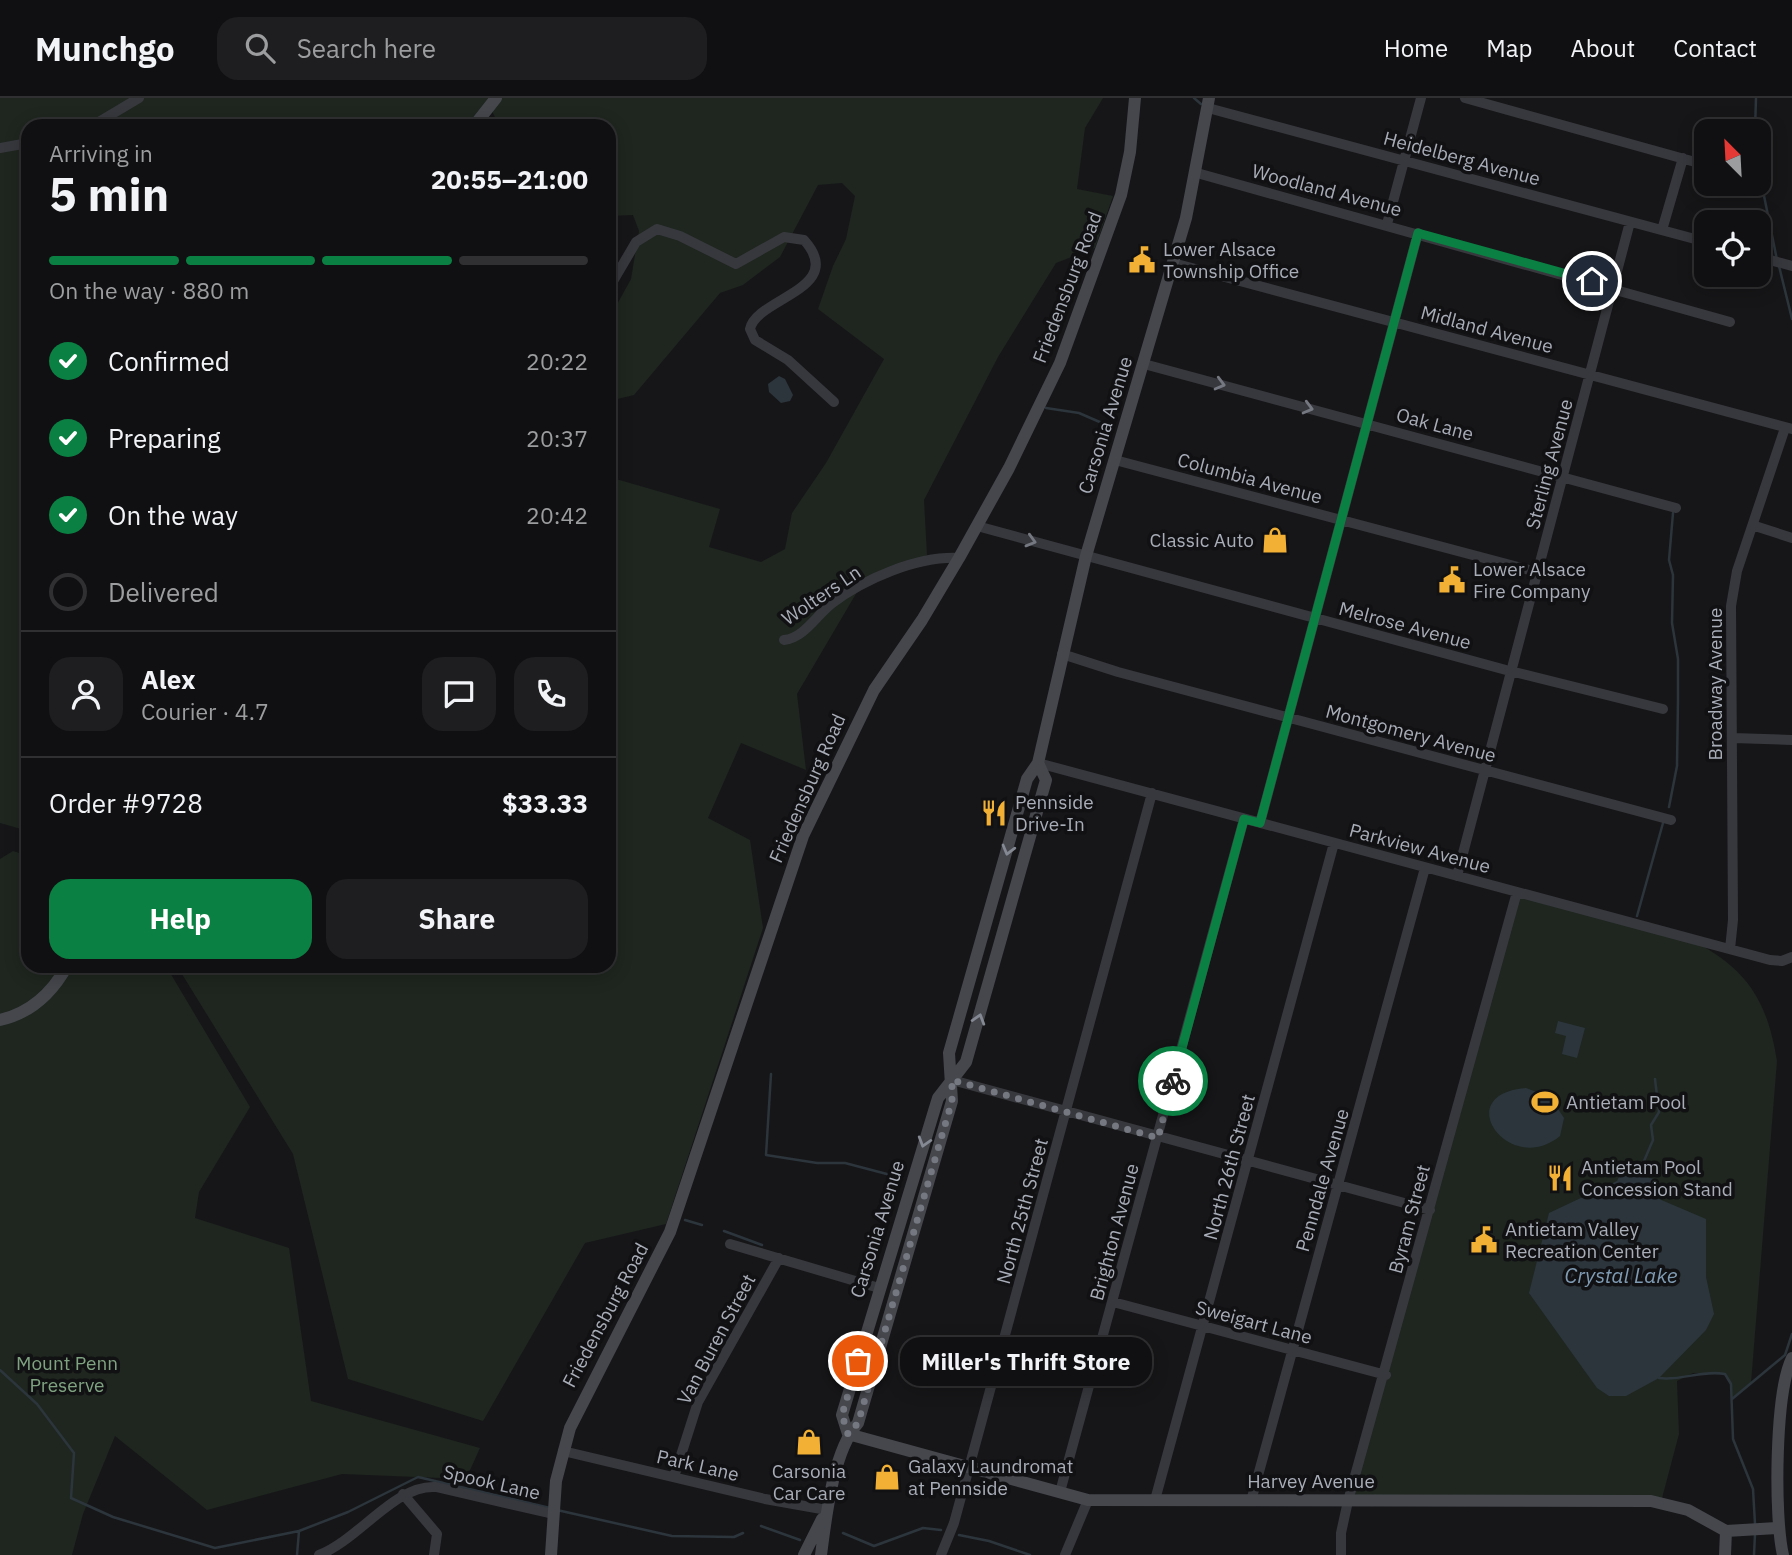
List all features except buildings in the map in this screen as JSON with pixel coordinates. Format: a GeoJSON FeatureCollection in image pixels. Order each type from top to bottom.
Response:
{"type":"FeatureCollection","features":[{"type":"Feature","properties":{"kind":"street"},"geometry":{"type":"LineString","coordinates":[[104,119],[139,98]]}},
{"type":"Feature","properties":{"kind":"street"},"geometry":{"type":"LineString","coordinates":[[480,119],[496,98]]}},
{"type":"Feature","properties":{"kind":"street","name":"Friedensburg Road"},"geometry":{"type":"LineString","coordinates":[[551,1555],[553,1514],[563,1451],[578,1407],[655,1267],[670,1232],[793,859],[814,809],[874,690],[922,620],[959,558],[1060,363],[1114,222],[1130,152],[1135,98]]}},
{"type":"Feature","properties":{"kind":"street"},"geometry":{"type":"LineString","coordinates":[[1387,224],[1422,98]]}},
{"type":"Feature","properties":{"kind":"street"},"geometry":{"type":"LineString","coordinates":[[1465,98],[1694,161]]}},
{"type":"Feature","properties":{"kind":"street","name":"Heidelberg Avenue"},"geometry":{"type":"LineString","coordinates":[[1208,103],[1694,239]]}},
{"type":"Feature","properties":{"kind":"street","name":"Carsonia Avenue"},"geometry":{"type":"LineString","coordinates":[[821,1555],[827,1510],[848,1434],[858,1423],[952,1101],[949,1053],[1027,779],[1038,764],[1086,556],[1144,364],[1197,173],[1208,103]]}},
{"type":"Feature","properties":{"kind":"street"},"geometry":{"type":"LineString","coordinates":[[0,148],[21,144]]}},
{"type":"Feature","properties":{"kind":"street"},"geometry":{"type":"LineString","coordinates":[[1662,230],[1683,158]]}},
{"type":"Feature","properties":{"kind":"street","name":"Woodland Avenue"},"geometry":{"type":"LineString","coordinates":[[1197,173],[1730,321]]}},
{"type":"Feature","properties":{"kind":"street","name":"Sterling Avenue"},"geometry":{"type":"LineString","coordinates":[[1457,876],[1615,288],[1630,222]]}},
{"type":"Feature","properties":{"kind":"street"},"geometry":{"type":"LineString","coordinates":[[616,276],[636,242],[657,229],[680,236],[736,264],[784,237],[804,240],[814,260],[811,276],[798,290],[756,319],[750,329],[755,340],[788,360],[834,402]]}},
{"type":"Feature","properties":{"kind":"street"},"geometry":{"type":"LineString","coordinates":[[1260,823],[1418,233]]}},
{"type":"Feature","properties":{"kind":"street"},"geometry":{"type":"LineString","coordinates":[[1771,260],[1790,266]]}},
{"type":"Feature","properties":{"kind":"street","name":"Midland Avenue"},"geometry":{"type":"LineString","coordinates":[[1172,263],[1788,428]]}},
{"type":"Feature","properties":{"kind":"street","name":"Oak Lane"},"geometry":{"type":"LineString","coordinates":[[1144,364],[1676,508]]}},
{"type":"Feature","properties":{"kind":"street","name":"Broadway Avenue"},"geometry":{"type":"LineString","coordinates":[[1730,949],[1733,738],[1731,606],[1738,571],[1788,428]]}},
{"type":"Feature","properties":{"kind":"street","name":"Columbia Avenue"},"geometry":{"type":"LineString","coordinates":[[1115,460],[1537,572]]}},
{"type":"Feature","properties":{"kind":"street","name":"Melrose Avenue"},"geometry":{"type":"LineString","coordinates":[[977,526],[1663,709]]}},
{"type":"Feature","properties":{"kind":"street"},"geometry":{"type":"LineString","coordinates":[[1755,526],[1792,538]]}},
{"type":"Feature","properties":{"kind":"street","name":"Wolters Ln"},"geometry":{"type":"LineString","coordinates":[[784,640],[798,636],[831,605],[870,580],[918,564],[959,558]]}},
{"type":"Feature","properties":{"kind":"street","name":"Montgomery Avenue"},"geometry":{"type":"LineString","coordinates":[[1062,654],[1118,672],[1671,820]]}},
{"type":"Feature","properties":{"kind":"street"},"geometry":{"type":"LineString","coordinates":[[1733,738],[1792,740]]}},
{"type":"Feature","properties":{"kind":"street","name":"Carsonia Avenue"},"geometry":{"type":"LineString","coordinates":[[848,1434],[842,1415],[879,1288],[938,1098],[966,1062],[1023,868],[1046,780],[1038,764]]}},
{"type":"Feature","properties":{"kind":"street","name":"Parkview Avenue"},"geometry":{"type":"LineString","coordinates":[[1038,764],[1770,960],[1782,961],[1792,957]]}},
{"type":"Feature","properties":{"kind":"street","name":"North 25th Street"},"geometry":{"type":"LineString","coordinates":[[941,1555],[953,1526],[1152,793]]}},
{"type":"Feature","properties":{"kind":"street","name":"Brighton Avenue"},"geometry":{"type":"LineString","coordinates":[[1060,1492],[1244,819]]}},
{"type":"Feature","properties":{"kind":"street","name":"North 26th Street"},"geometry":{"type":"LineString","coordinates":[[1155,1500],[1334,843]]}},
{"type":"Feature","properties":{"kind":"street","name":"Penndale Avenue"},"geometry":{"type":"LineString","coordinates":[[1251,1501],[1425,868]]}},
{"type":"Feature","properties":{"kind":"street","name":"Byram Street"},"geometry":{"type":"LineString","coordinates":[[1341,1555],[1341,1532],[1348,1501],[1385,1376],[1517,892]]}},
{"type":"Feature","properties":{"kind":"street"},"geometry":{"type":"LineString","coordinates":[[0,1020],[36,1004],[52,989],[62,973]]}},
{"type":"Feature","properties":{"kind":"street"},"geometry":{"type":"LineString","coordinates":[[952,1080],[1067,1114],[1430,1210]]}},
{"type":"Feature","properties":{"kind":"street"},"geometry":{"type":"LineString","coordinates":[[730,1244],[879,1288]]}},
{"type":"Feature","properties":{"kind":"street","name":"Van Buren Street"},"geometry":{"type":"LineString","coordinates":[[674,1477],[698,1402],[779,1258]]}},
{"type":"Feature","properties":{"kind":"street","name":"Sweigart Lane"},"geometry":{"type":"LineString","coordinates":[[1113,1302],[1385,1376]]}},
{"type":"Feature","properties":{"kind":"street"},"geometry":{"type":"LineString","coordinates":[[1783,1555],[1777,1528],[1785,1374],[1792,1358]]}},
{"type":"Feature","properties":{"kind":"street","name":"Harvey Avenue"},"geometry":{"type":"LineString","coordinates":[[848,1434],[1088,1500],[1651,1501],[1688,1510],[1726,1531]]}},
{"type":"Feature","properties":{"kind":"street","name":"Park Lane"},"geometry":{"type":"LineString","coordinates":[[563,1451],[827,1510]]}},
{"type":"Feature","properties":{"kind":"street","name":"Spook Lane"},"geometry":{"type":"LineString","coordinates":[[319,1555],[355,1535],[403,1494],[436,1487],[553,1514]]}},
{"type":"Feature","properties":{"kind":"street"},"geometry":{"type":"LineString","coordinates":[[403,1494],[437,1534],[435,1555]]}},
{"type":"Feature","properties":{"kind":"street"},"geometry":{"type":"LineString","coordinates":[[1065,1555],[1088,1500]]}},
{"type":"Feature","properties":{"kind":"street","name":"Carsonia Avenue"},"geometry":{"type":"LineString","coordinates":[[804,1555],[827,1510]]}},
{"type":"Feature","properties":{"kind":"street"},"geometry":{"type":"LineString","coordinates":[[1725,1555],[1726,1531],[1777,1528]]}},
{"type":"Feature","properties":{"kind":"green space"},"geometry":{"type":"Polygon","coordinates":[[[0,98],[1103,98],[1085,128],[1077,189],[1113,196],[1095,248],[1056,263],[998,357],[924,500],[927,555],[857,592],[797,694],[806,770],[741,743],[708,818],[750,840],[763,928],[666,1224],[585,1243],[483,1421],[348,1379],[293,1154],[181,973],[616,973],[616,479],[720,509],[709,547],[761,562],[785,549],[792,513],[826,463],[884,359],[818,309],[846,239],[855,196],[842,183],[818,185],[780,257],[743,285],[720,293],[634,395],[616,399],[616,306],[631,279],[639,231],[633,215],[616,216],[616,119],[496,119],[491,109],[483,119],[21,119],[21,829],[0,823],[0,98]]]}},
{"type":"Feature","properties":{"kind":"green space","name":"Mount Penn Preserve"},"geometry":{"type":"Polygon","coordinates":[[[13,851],[21,854],[21,973],[170,973],[250,1107],[199,1192],[195,1218],[289,1248],[311,1401],[480,1448],[466,1479],[342,1474],[207,1510],[115,1436],[83,1514],[72,1555],[0,1555],[0,859],[13,851]]]}},
{"type":"Feature","properties":{"kind":"green space"},"geometry":{"type":"Polygon","coordinates":[[[1517,892],[1687,938],[1724,960],[1750,986],[1759,1002],[1767,1019],[1777,1061],[1751,1383],[1732,1400],[1731,1384],[1725,1374],[1693,1373],[1677,1381],[1679,1434],[1661,1502],[1348,1501],[1517,892]]]}},
{"type":"Feature","properties":{"kind":"water"},"geometry":{"type":"Polygon","coordinates":[[[779,376],[785,379],[793,395],[790,401],[781,403],[769,392],[768,384],[779,376]]]}},
{"type":"Feature","properties":{"kind":"water"},"geometry":{"type":"Polygon","coordinates":[[[1558,1021],[1585,1028],[1577,1058],[1562,1054],[1566,1036],[1555,1033],[1558,1021]]]}},
{"type":"Feature","properties":{"kind":"water"},"geometry":{"type":"Polygon","coordinates":[[[1526,1088],[1550,1097],[1564,1118],[1560,1136],[1541,1146],[1522,1147],[1507,1141],[1495,1130],[1489,1117],[1492,1104],[1503,1094],[1526,1088]]]}},
{"type":"Feature","properties":{"kind":"water","name":"Crystal Lake"},"geometry":{"type":"Polygon","coordinates":[[[1621,1173],[1655,1179],[1650,1189],[1652,1196],[1706,1219],[1706,1277],[1714,1314],[1706,1330],[1659,1378],[1626,1396],[1609,1396],[1597,1388],[1529,1293],[1549,1213],[1617,1181],[1621,1173]]]}},
{"type":"Feature","properties":{"kind":"waterway"},"geometry":{"type":"LineString","coordinates":[[1194,98],[1201,104]]}},
{"type":"Feature","properties":{"kind":"waterway"},"geometry":{"type":"LineString","coordinates":[[1755,119],[1756,98]]}},
{"type":"Feature","properties":{"kind":"waterway"},"geometry":{"type":"LineString","coordinates":[[1764,196],[1777,260]]}},
{"type":"Feature","properties":{"kind":"waterway"},"geometry":{"type":"LineString","coordinates":[[1779,266],[1792,319]]}},
{"type":"Feature","properties":{"kind":"waterway"},"geometry":{"type":"LineString","coordinates":[[1046,408],[1079,413],[1102,423],[1113,422]]}},
{"type":"Feature","properties":{"kind":"waterway"},"geometry":{"type":"LineString","coordinates":[[1669,807],[1677,766],[1678,700],[1678,659],[1672,623],[1673,575],[1669,560],[1673,513]]}},
{"type":"Feature","properties":{"kind":"waterway"},"geometry":{"type":"LineString","coordinates":[[1637,916],[1663,823]]}},
{"type":"Feature","properties":{"kind":"waterway"},"geometry":{"type":"LineString","coordinates":[[771,1074],[766,1155],[817,1163],[845,1163],[902,1178]]}},
{"type":"Feature","properties":{"kind":"waterway"},"geometry":{"type":"LineString","coordinates":[[1638,1175],[1653,1140],[1651,1125],[1659,1112],[1655,1079]]}},
{"type":"Feature","properties":{"kind":"waterway"},"geometry":{"type":"LineString","coordinates":[[685,1220],[702,1225]]}},
{"type":"Feature","properties":{"kind":"waterway"},"geometry":{"type":"LineString","coordinates":[[724,1231],[762,1245]]}},
{"type":"Feature","properties":{"kind":"waterway"},"geometry":{"type":"LineString","coordinates":[[1732,1399],[1785,1355],[1792,1334]]}},
{"type":"Feature","properties":{"kind":"waterway"},"geometry":{"type":"LineString","coordinates":[[0,1370],[37,1404],[74,1453],[71,1498],[113,1517],[215,1548],[299,1531]]}},
{"type":"Feature","properties":{"kind":"waterway"},"geometry":{"type":"LineString","coordinates":[[1659,1378],[1725,1374],[1731,1384],[1733,1439],[1753,1489],[1755,1524]]}},
{"type":"Feature","properties":{"kind":"waterway"},"geometry":{"type":"LineString","coordinates":[[297,1555],[299,1531],[348,1512],[418,1477],[550,1508]]}},
{"type":"Feature","properties":{"kind":"waterway"},"geometry":{"type":"LineString","coordinates":[[557,1510],[672,1536],[734,1537],[743,1533]]}},
{"type":"Feature","properties":{"kind":"waterway"},"geometry":{"type":"LineString","coordinates":[[761,1526],[800,1540]]}},
{"type":"Feature","properties":{"kind":"waterway"},"geometry":{"type":"LineString","coordinates":[[843,1533],[874,1546],[923,1528],[941,1530]]}},
{"type":"Feature","properties":{"kind":"waterway"},"geometry":{"type":"LineString","coordinates":[[1754,1555],[1755,1534]]}},
{"type":"Feature","properties":{"kind":"waterway"},"geometry":{"type":"LineString","coordinates":[[959,1535],[989,1541],[1030,1555]]}},
{"type":"Feature","properties":{"kind":"way so far"},"geometry":{"type":"LineString","coordinates":[[858,1361],[842,1415],[848,1434],[858,1423],[952,1101],[952,1080],[1158,1138],[1173,1081]]}},
{"type":"Feature","properties":{"kind":"place","name":"Lower Alsace Township Office"},"geometry":{"type":"Point","coordinates":[1142,260]}},
{"type":"Feature","properties":{"kind":"place","name":"Classic Auto"},"geometry":{"type":"Point","coordinates":[1275,540]}},
{"type":"Feature","properties":{"kind":"place","name":"Lower Alsace Fire Company"},"geometry":{"type":"Point","coordinates":[1452,580]}},
{"type":"Feature","properties":{"kind":"place","name":"Pennside Drive-In"},"geometry":{"type":"Point","coordinates":[994,813]}},
{"type":"Feature","properties":{"kind":"place","name":"Antietam Pool"},"geometry":{"type":"Point","coordinates":[1545,1102]}},
{"type":"Feature","properties":{"kind":"place","name":"Antietam Pool Concession Stand"},"geometry":{"type":"Point","coordinates":[1560,1178]}},
{"type":"Feature","properties":{"kind":"place","name":"Antietam Valley Recreation Center"},"geometry":{"type":"Point","coordinates":[1484,1240]}},
{"type":"Feature","properties":{"kind":"place","name":"Miller's Thrift Store"},"geometry":{"type":"Point","coordinates":[858,1361]}},
{"type":"Feature","properties":{"kind":"place","name":"Carsonia Car Care"},"geometry":{"type":"Point","coordinates":[809,1442]}},
{"type":"Feature","properties":{"kind":"place","name":"Galaxy Laundromat at Pennside"},"geometry":{"type":"Point","coordinates":[887,1477]}},
{"type":"Feature","properties":{"kind":"route"},"geometry":{"type":"LineString","coordinates":[[1173,1081],[1244,819],[1260,823],[1418,233],[1592,281]]}}]}
